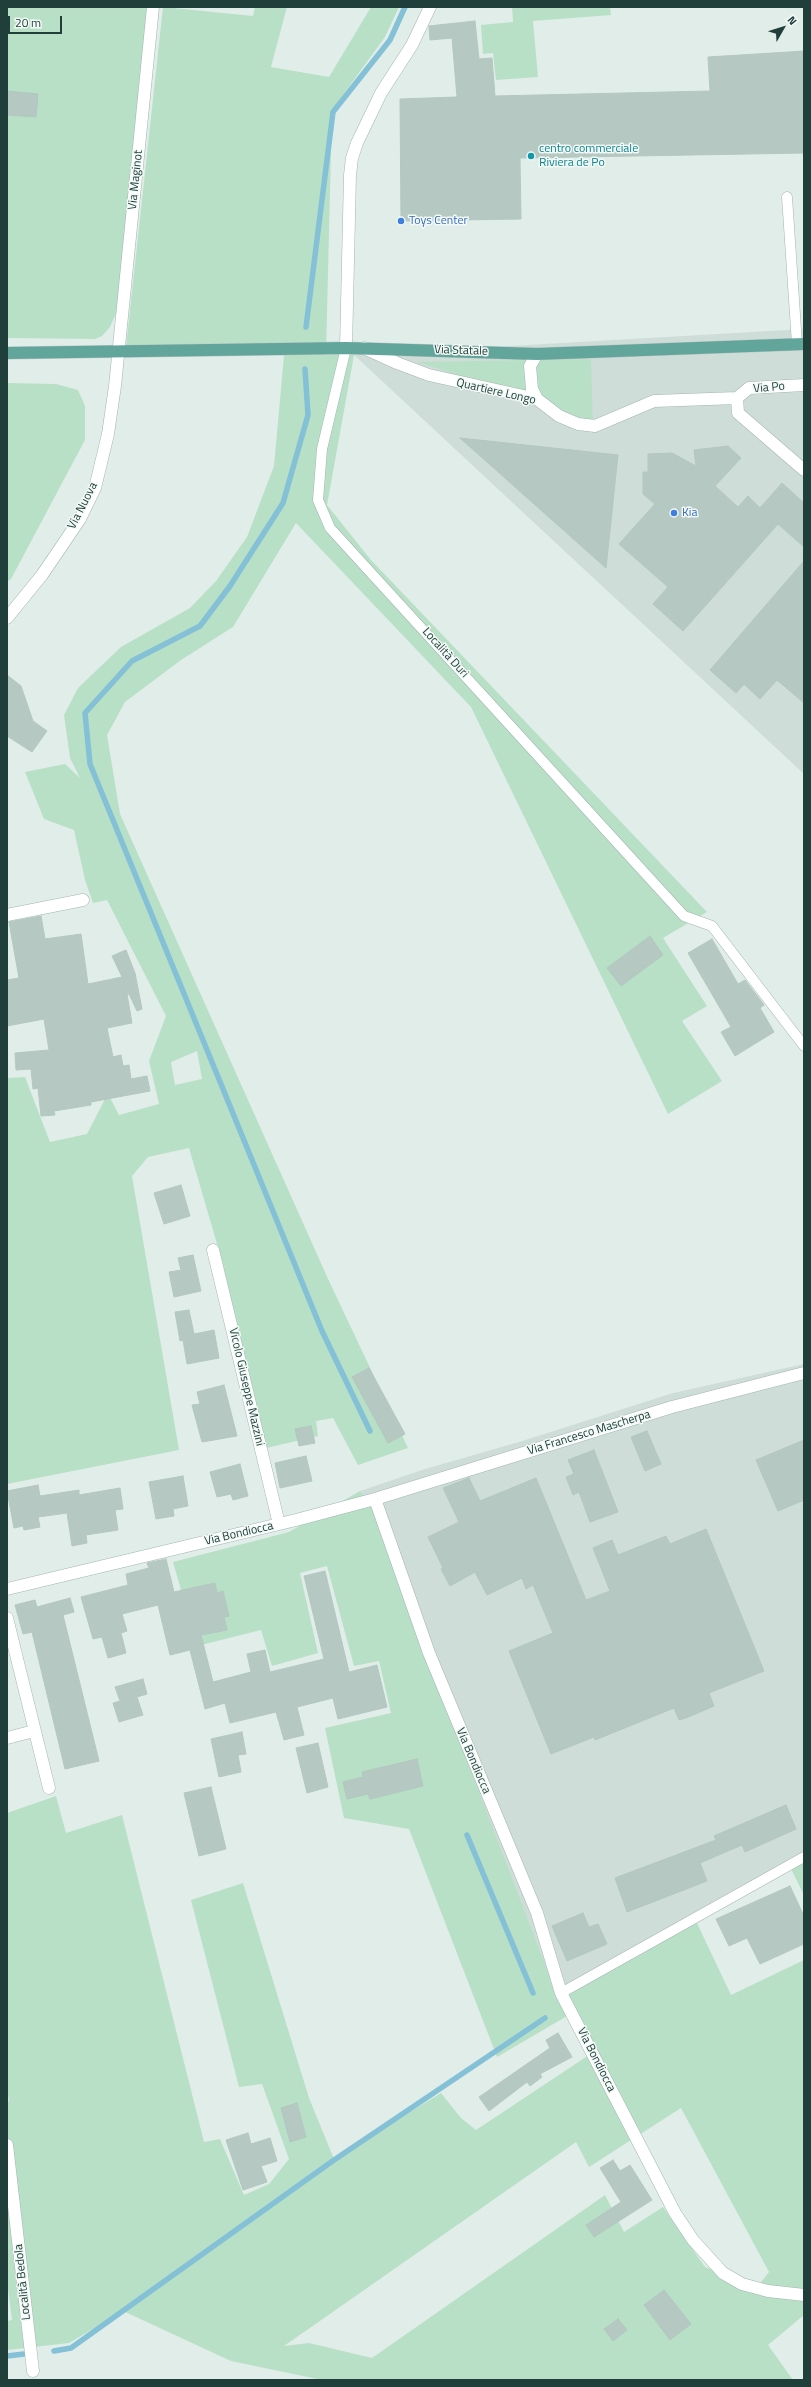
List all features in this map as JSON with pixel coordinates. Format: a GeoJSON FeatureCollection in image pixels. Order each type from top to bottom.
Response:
{"type":"FeatureCollection","features":[{"type":"Feature","properties":{"kind":"main road","name":"Via Statale"},"geometry":{"type":"LineString","coordinates":[[7,353],[364,348],[537,354],[800,344]]}},
{"type":"Feature","properties":{"kind":"street","name":"Via Maginot"},"geometry":{"type":"LineString","coordinates":[[118,352],[153,7]]}},
{"type":"Feature","properties":{"kind":"street"},"geometry":{"type":"LineString","coordinates":[[346,348],[350,174],[352,158],[357,143],[381,92],[412,45],[430,7]]}},
{"type":"Feature","properties":{"kind":"street","name":"Quartiere Longo"},"geometry":{"type":"LineString","coordinates":[[364,348],[396,364],[429,375],[537,399],[559,416],[570,421],[595,426],[654,401],[737,398]]}},
{"type":"Feature","properties":{"kind":"street","name":"Via Nuova"},"geometry":{"type":"LineString","coordinates":[[7,618],[46,568],[80,519],[95,488],[108,434],[118,352]]}},
{"type":"Feature","properties":{"kind":"street"},"geometry":{"type":"LineString","coordinates":[[537,354],[530,366],[532,389],[537,399]]}},
{"type":"Feature","properties":{"kind":"street","name":"Via Po"},"geometry":{"type":"LineString","coordinates":[[737,398],[749,388],[804,386]]}},
{"type":"Feature","properties":{"kind":"street"},"geometry":{"type":"LineString","coordinates":[[737,398],[738,412],[804,470]]}},
{"type":"Feature","properties":{"kind":"street"},"geometry":{"type":"LineString","coordinates":[[7,915],[84,900]]}},
{"type":"Feature","properties":{"kind":"street","name":"Vicolo Giuseppe Mazzini"},"geometry":{"type":"LineString","coordinates":[[213,1250],[279,1524]]}},
{"type":"Feature","properties":{"kind":"street","name":"Via Francesco Mascherpa"},"geometry":{"type":"LineString","coordinates":[[375,1499],[672,1407],[804,1373]]}},
{"type":"Feature","properties":{"kind":"street","name":"Via Bondiocca"},"geometry":{"type":"LineString","coordinates":[[7,1589],[279,1524],[375,1499],[429,1653],[537,1913],[561,1993],[675,2213],[693,2240],[723,2273],[742,2284],[768,2291],[804,2295]]}},
{"type":"Feature","properties":{"kind":"street"},"geometry":{"type":"LineString","coordinates":[[7,1618],[49,1788]]}},
{"type":"Feature","properties":{"kind":"street"},"geometry":{"type":"LineString","coordinates":[[7,1738],[34,1731]]}},
{"type":"Feature","properties":{"kind":"street","name":"Località Bedola"},"geometry":{"type":"LineString","coordinates":[[7,2145],[33,2371]]}},
{"type":"Feature","properties":{"kind":"lane"},"geometry":{"type":"LineString","coordinates":[[787,198],[800,344]]}},
{"type":"Feature","properties":{"kind":"lane","name":"Località Duri"},"geometry":{"type":"LineString","coordinates":[[346,348],[322,449],[318,500],[330,528],[684,916],[712,926],[804,1046]]}},
{"type":"Feature","properties":{"kind":"lane"},"geometry":{"type":"LineString","coordinates":[[561,1993],[804,1856]]}},
{"type":"Feature","properties":{"kind":"shaded area"},"geometry":{"type":"Polygon","coordinates":[[[804,329],[804,774],[354,355],[804,329]]]}},
{"type":"Feature","properties":{"kind":"shaded area"},"geometry":{"type":"Polygon","coordinates":[[[804,1364],[804,1862],[557,1995],[360,1491],[425,1469],[519,1442],[673,1393],[804,1364]]]}},
{"type":"Feature","properties":{"kind":"green space"},"geometry":{"type":"Polygon","coordinates":[[[7,7],[152,7],[117,311],[110,327],[102,336],[95,339],[7,338],[7,7]]]}},
{"type":"Feature","properties":{"kind":"green space"},"geometry":{"type":"Polygon","coordinates":[[[163,7],[253,16],[255,7],[287,7],[271,67],[329,77],[371,7],[399,7],[385,37],[332,110],[326,355],[354,355],[327,505],[371,560],[707,912],[663,938],[707,1006],[682,1021],[722,1081],[668,1114],[471,707],[296,523],[233,627],[181,660],[125,702],[107,735],[120,814],[329,1281],[408,1448],[358,1465],[333,1418],[316,1421],[318,1436],[266,1448],[222,1261],[189,1148],[148,1157],[132,1176],[179,1450],[7,1484],[7,1078],[25,1077],[50,1142],[87,1134],[104,1101],[104,1086],[119,1115],[159,1104],[149,1061],[166,1016],[107,900],[93,903],[85,880],[74,830],[44,819],[25,772],[65,764],[80,778],[70,758],[64,715],[78,688],[121,647],[190,608],[216,581],[247,537],[274,466],[284,355],[126,347],[163,7]],[[197,1051],[171,1062],[175,1085],[202,1079],[197,1051]]]}},
{"type":"Feature","properties":{"kind":"green space"},"geometry":{"type":"Polygon","coordinates":[[[512,7],[610,7],[611,15],[533,21],[538,77],[496,80],[493,53],[483,54],[481,25],[513,22],[512,7]]]}},
{"type":"Feature","properties":{"kind":"green space"},"geometry":{"type":"Polygon","coordinates":[[[591,359],[593,424],[569,428],[522,395],[417,362],[591,359]]]}},
{"type":"Feature","properties":{"kind":"green space"},"geometry":{"type":"Polygon","coordinates":[[[7,383],[56,384],[78,390],[85,406],[85,440],[11,579],[7,582],[7,383]]]}},
{"type":"Feature","properties":{"kind":"green space"},"geometry":{"type":"Polygon","coordinates":[[[360,1491],[381,1517],[422,1644],[557,1995],[695,1919],[731,1995],[804,1960],[804,2315],[768,2345],[793,2380],[322,2380],[231,2361],[123,2311],[69,2343],[7,2350],[7,2321],[12,2320],[7,2282],[7,2102],[9,2101],[7,2089],[7,1813],[56,1796],[66,1833],[122,1815],[204,2142],[220,2139],[244,2195],[269,2184],[289,2159],[262,2084],[239,2087],[191,1900],[243,1883],[309,2098],[334,2159],[441,2093],[461,2118],[476,2130],[589,2055],[567,2016],[497,2057],[409,1829],[344,1818],[325,1728],[391,1713],[379,1661],[354,1666],[327,1566],[300,1573],[318,1653],[272,1666],[261,1630],[197,1646],[173,1562],[289,1532],[360,1491]],[[681,2108],[589,2167],[576,2142],[284,2346],[309,2343],[372,2358],[605,2195],[624,2232],[663,2207],[705,2267],[758,2286],[769,2272],[681,2108]]]}},
{"type":"Feature","properties":{"kind":"green space"},"geometry":{"type":"Polygon","coordinates":[[[804,1862],[804,1895],[791,1869],[804,1862]]]}},
{"type":"Feature","properties":{"kind":"building","name":"centro commerciale Riviera de Po"},"geometry":{"type":"Polygon","coordinates":[[[475,21],[479,59],[492,58],[495,96],[710,91],[708,57],[804,51],[804,153],[520,158],[521,219],[401,221],[400,99],[457,97],[452,38],[430,40],[429,26],[475,21]]]}},
{"type":"Feature","properties":{"kind":"building"},"geometry":{"type":"Polygon","coordinates":[[[7,91],[38,94],[36,117],[7,115],[7,91]]]}},
{"type":"Feature","properties":{"kind":"building"},"geometry":{"type":"Polygon","coordinates":[[[460,438],[618,455],[606,568],[460,438]]]}},
{"type":"Feature","properties":{"kind":"building"},"geometry":{"type":"Polygon","coordinates":[[[728,446],[741,458],[715,486],[738,507],[748,496],[760,508],[782,483],[804,503],[804,547],[778,524],[683,631],[653,604],[668,587],[619,544],[655,504],[643,494],[643,472],[648,472],[648,454],[672,453],[696,466],[694,450],[728,446]]]}},
{"type":"Feature","properties":{"kind":"building"},"geometry":{"type":"Polygon","coordinates":[[[804,561],[804,703],[777,680],[760,699],[744,684],[736,693],[710,670],[804,561]]]}},
{"type":"Feature","properties":{"kind":"building"},"geometry":{"type":"Polygon","coordinates":[[[7,675],[21,686],[33,721],[47,731],[32,752],[7,736],[7,675]]]}},
{"type":"Feature","properties":{"kind":"building"},"geometry":{"type":"Polygon","coordinates":[[[41,916],[45,939],[81,934],[88,984],[122,977],[112,956],[126,950],[135,973],[142,1009],[137,1011],[129,994],[127,994],[132,1023],[107,1028],[113,1057],[121,1055],[123,1066],[129,1065],[131,1079],[147,1076],[150,1091],[91,1102],[91,1105],[54,1111],[55,1115],[41,1116],[38,1088],[33,1089],[31,1069],[16,1070],[15,1053],[49,1050],[44,1019],[7,1026],[7,980],[19,978],[9,922],[41,916]]]}},
{"type":"Feature","properties":{"kind":"building"},"geometry":{"type":"Polygon","coordinates":[[[650,936],[663,955],[621,986],[607,968],[650,936]]]}},
{"type":"Feature","properties":{"kind":"building"},"geometry":{"type":"Polygon","coordinates":[[[712,939],[738,984],[745,980],[764,1005],[760,1008],[774,1032],[735,1056],[721,1032],[731,1027],[688,953],[712,939]]]}},
{"type":"Feature","properties":{"kind":"building"},"geometry":{"type":"Polygon","coordinates":[[[181,1185],[190,1216],[164,1224],[154,1193],[181,1185]]]}},
{"type":"Feature","properties":{"kind":"building"},"geometry":{"type":"Polygon","coordinates":[[[193,1255],[201,1291],[174,1297],[169,1272],[181,1270],[178,1258],[193,1255]]]}},
{"type":"Feature","properties":{"kind":"building"},"geometry":{"type":"Polygon","coordinates":[[[189,1310],[194,1334],[214,1330],[219,1358],[187,1364],[183,1340],[180,1341],[175,1312],[189,1310]]]}},
{"type":"Feature","properties":{"kind":"building"},"geometry":{"type":"Polygon","coordinates":[[[369,1368],[405,1434],[388,1443],[352,1377],[369,1368]]]}},
{"type":"Feature","properties":{"kind":"building"},"geometry":{"type":"Polygon","coordinates":[[[224,1385],[237,1436],[202,1442],[192,1405],[200,1404],[197,1392],[224,1385]]]}},
{"type":"Feature","properties":{"kind":"building"},"geometry":{"type":"Polygon","coordinates":[[[311,1426],[315,1443],[299,1446],[295,1429],[311,1426]]]}},
{"type":"Feature","properties":{"kind":"building"},"geometry":{"type":"Polygon","coordinates":[[[647,1431],[661,1464],[645,1471],[631,1437],[647,1431]]]}},
{"type":"Feature","properties":{"kind":"building"},"geometry":{"type":"Polygon","coordinates":[[[804,1440],[804,1500],[778,1511],[756,1460],[804,1440]]]}},
{"type":"Feature","properties":{"kind":"building"},"geometry":{"type":"Polygon","coordinates":[[[594,1450],[618,1512],[590,1522],[579,1492],[573,1495],[566,1477],[574,1474],[568,1460],[594,1450]]]}},
{"type":"Feature","properties":{"kind":"building"},"geometry":{"type":"Polygon","coordinates":[[[306,1456],[312,1481],[280,1488],[275,1463],[306,1456]]]}},
{"type":"Feature","properties":{"kind":"building"},"geometry":{"type":"Polygon","coordinates":[[[240,1464],[248,1496],[233,1500],[231,1494],[217,1497],[210,1472],[240,1464]]]}},
{"type":"Feature","properties":{"kind":"building"},"geometry":{"type":"Polygon","coordinates":[[[183,1476],[188,1506],[173,1509],[174,1516],[156,1519],[149,1482],[183,1476]]]}},
{"type":"Feature","properties":{"kind":"building"},"geometry":{"type":"Polygon","coordinates":[[[469,1478],[480,1501],[536,1478],[586,1600],[610,1591],[593,1548],[612,1540],[618,1555],[666,1536],[670,1544],[706,1529],[764,1671],[709,1693],[714,1706],[686,1718],[679,1720],[674,1708],[595,1740],[594,1737],[551,1754],[509,1651],[553,1633],[533,1585],[526,1589],[522,1578],[487,1595],[475,1572],[450,1586],[441,1569],[443,1568],[428,1537],[459,1522],[443,1488],[469,1478]]]}},
{"type":"Feature","properties":{"kind":"building"},"geometry":{"type":"Polygon","coordinates":[[[38,1485],[40,1496],[79,1490],[79,1495],[120,1488],[123,1509],[115,1510],[118,1530],[86,1535],[87,1543],[72,1546],[67,1513],[38,1517],[40,1527],[24,1530],[23,1526],[14,1528],[7,1491],[38,1485]]]}},
{"type":"Feature","properties":{"kind":"building"},"geometry":{"type":"Polygon","coordinates":[[[166,1559],[174,1592],[215,1583],[217,1593],[223,1591],[229,1616],[224,1617],[227,1630],[201,1635],[213,1682],[251,1672],[247,1654],[265,1650],[270,1672],[324,1659],[304,1576],[325,1571],[349,1672],[377,1665],[387,1707],[338,1719],[333,1698],[297,1707],[304,1735],[284,1740],[276,1712],[230,1723],[225,1703],[205,1709],[190,1650],[170,1655],[158,1605],[122,1614],[127,1631],[121,1633],[126,1653],[108,1658],[102,1637],[93,1639],[81,1597],[128,1585],[126,1574],[149,1568],[147,1563],[166,1559]]]}},
{"type":"Feature","properties":{"kind":"building"},"geometry":{"type":"Polygon","coordinates":[[[70,1598],[74,1612],[63,1615],[99,1761],[65,1769],[32,1632],[23,1634],[15,1605],[35,1600],[37,1607],[70,1598]]]}},
{"type":"Feature","properties":{"kind":"building"},"geometry":{"type":"Polygon","coordinates":[[[143,1679],[147,1694],[137,1697],[143,1715],[119,1722],[113,1703],[120,1701],[115,1687],[143,1679]]]}},
{"type":"Feature","properties":{"kind":"building"},"geometry":{"type":"Polygon","coordinates":[[[242,1732],[246,1754],[238,1755],[241,1772],[219,1777],[211,1739],[242,1732]]]}},
{"type":"Feature","properties":{"kind":"building"},"geometry":{"type":"Polygon","coordinates":[[[318,1743],[328,1787],[307,1793],[296,1748],[318,1743]]]}},
{"type":"Feature","properties":{"kind":"building"},"geometry":{"type":"Polygon","coordinates":[[[417,1759],[423,1786],[370,1799],[368,1794],[347,1799],[343,1782],[363,1777],[362,1772],[417,1759]]]}},
{"type":"Feature","properties":{"kind":"building"},"geometry":{"type":"Polygon","coordinates":[[[211,1787],[226,1849],[199,1856],[184,1793],[211,1787]]]}},
{"type":"Feature","properties":{"kind":"building"},"geometry":{"type":"Polygon","coordinates":[[[786,1805],[796,1829],[745,1852],[742,1845],[700,1863],[707,1881],[627,1912],[615,1878],[716,1840],[714,1836],[786,1805]]]}},
{"type":"Feature","properties":{"kind":"building"},"geometry":{"type":"Polygon","coordinates":[[[790,1886],[804,1916],[804,1944],[760,1964],[747,1938],[729,1946],[716,1919],[790,1886]]]}},
{"type":"Feature","properties":{"kind":"building"},"geometry":{"type":"Polygon","coordinates":[[[583,1913],[589,1927],[598,1924],[607,1944],[567,1961],[552,1926],[583,1913]]]}},
{"type":"Feature","properties":{"kind":"building"},"geometry":{"type":"Polygon","coordinates":[[[558,2033],[572,2057],[540,2074],[542,2077],[530,2086],[527,2082],[489,2111],[479,2097],[550,2048],[546,2040],[558,2033]]]}},
{"type":"Feature","properties":{"kind":"building"},"geometry":{"type":"Polygon","coordinates":[[[297,2103],[306,2137],[290,2142],[281,2108],[297,2103]]]}},
{"type":"Feature","properties":{"kind":"building"},"geometry":{"type":"Polygon","coordinates":[[[248,2133],[251,2144],[270,2138],[277,2161],[261,2166],[267,2182],[243,2190],[226,2140],[248,2133]]]}},
{"type":"Feature","properties":{"kind":"building"},"geometry":{"type":"Polygon","coordinates":[[[613,2160],[620,2171],[630,2165],[652,2200],[594,2237],[586,2225],[621,2202],[600,2168],[613,2160]]]}},
{"type":"Feature","properties":{"kind":"building"},"geometry":{"type":"Polygon","coordinates":[[[664,2290],[691,2324],[670,2340],[644,2305],[664,2290]]]}},
{"type":"Feature","properties":{"kind":"building"},"geometry":{"type":"Polygon","coordinates":[[[618,2319],[627,2330],[613,2341],[604,2329],[618,2319]]]}},
{"type":"Feature","properties":{"kind":"waterway"},"geometry":{"type":"LineString","coordinates":[[306,327],[333,112],[390,40],[405,7]]}},
{"type":"Feature","properties":{"kind":"waterway"},"geometry":{"type":"LineString","coordinates":[[305,369],[308,415],[283,503],[230,586],[200,626],[132,661],[85,713],[90,764],[322,1331],[370,1431]]}},
{"type":"Feature","properties":{"kind":"waterway"},"geometry":{"type":"LineString","coordinates":[[467,1835],[533,1993]]}},
{"type":"Feature","properties":{"kind":"waterway"},"geometry":{"type":"LineString","coordinates":[[54,2351],[71,2348],[334,2160],[545,2018]]}},
{"type":"Feature","properties":{"kind":"waterway"},"geometry":{"type":"LineString","coordinates":[[7,2356],[24,2354]]}},
{"type":"Feature","properties":{"kind":"place","name":"centro commerciale Riviera de Po"},"geometry":{"type":"Point","coordinates":[531,156]}},
{"type":"Feature","properties":{"kind":"place","name":"Toys Center"},"geometry":{"type":"Point","coordinates":[401,221]}},
{"type":"Feature","properties":{"kind":"place","name":"Kia"},"geometry":{"type":"Point","coordinates":[674,513]}}]}
